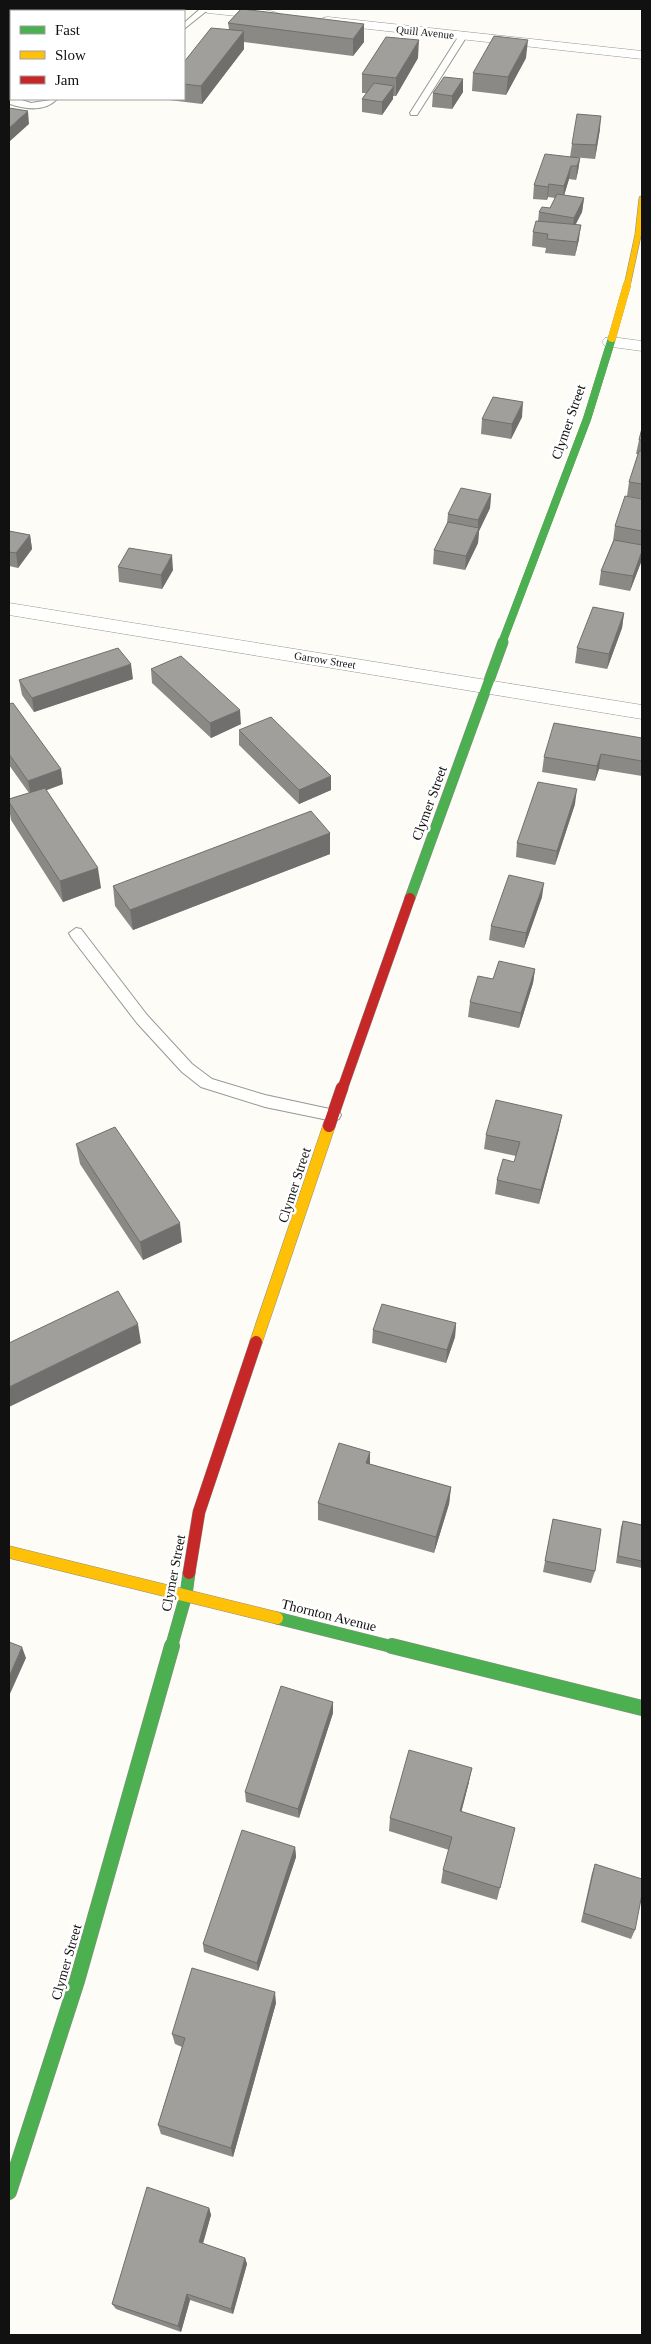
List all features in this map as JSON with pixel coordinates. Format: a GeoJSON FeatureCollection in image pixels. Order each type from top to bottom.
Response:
{"type":"FeatureCollection","features":[{"type":"Feature","properties":{"kind":"street"},"geometry":{"type":"LineString","coordinates":[[207,9],[287,17]]}},
{"type":"Feature","properties":{"kind":"street","name":"Quill Avenue"},"geometry":{"type":"LineString","coordinates":[[316,20],[642,55]]}},
{"type":"Feature","properties":{"kind":"street","name":"Clymer Street"},"geometry":{"type":"LineString","coordinates":[[9,2192],[77,1981],[186,1595],[199,1512],[333,1115],[486,687],[587,418],[612,342],[636,256],[642,199]]}},
{"type":"Feature","properties":{"kind":"street"},"geometry":{"type":"LineString","coordinates":[[612,342],[642,346]]}},
{"type":"Feature","properties":{"kind":"street","name":"Garrow Street"},"geometry":{"type":"LineString","coordinates":[[9,609],[642,712]]}},
{"type":"Feature","properties":{"kind":"street","name":"Thornton Avenue"},"geometry":{"type":"LineString","coordinates":[[9,1552],[642,1708]]}},
{"type":"Feature","properties":{"kind":"lane"},"geometry":{"type":"LineString","coordinates":[[185,26],[207,9]]}},
{"type":"Feature","properties":{"kind":"lane"},"geometry":{"type":"LineString","coordinates":[[414,113],[463,36]]}},
{"type":"Feature","properties":{"kind":"lane"},"geometry":{"type":"LineString","coordinates":[[11,100],[14,103],[38,106],[52,100]]}},
{"type":"Feature","properties":{"kind":"lane"},"geometry":{"type":"LineString","coordinates":[[76,933],[142,1019],[187,1068],[207,1083],[265,1101],[333,1115]]}},
{"type":"Feature","properties":{"kind":"building"},"geometry":{"type":"Polygon","coordinates":[[[241,9],[364,24],[353,39],[228,23],[241,9]]]}},
{"type":"Feature","properties":{"kind":"building"},"geometry":{"type":"Polygon","coordinates":[[[211,28],[244,31],[201,86],[185,84],[185,61],[211,28]]]}},
{"type":"Feature","properties":{"kind":"building"},"geometry":{"type":"Polygon","coordinates":[[[494,36],[528,40],[508,77],[473,73],[494,36]]]}},
{"type":"Feature","properties":{"kind":"building"},"geometry":{"type":"Polygon","coordinates":[[[386,37],[419,40],[396,78],[362,74],[386,37]]]}},
{"type":"Feature","properties":{"kind":"building"},"geometry":{"type":"Polygon","coordinates":[[[444,77],[463,79],[452,96],[433,93],[444,77]]]}},
{"type":"Feature","properties":{"kind":"building"},"geometry":{"type":"Polygon","coordinates":[[[374,83],[394,86],[382,102],[362,99],[374,83]]]}},
{"type":"Feature","properties":{"kind":"building"},"geometry":{"type":"Polygon","coordinates":[[[9,108],[28,111],[9,128],[9,108]]]}},
{"type":"Feature","properties":{"kind":"building"},"geometry":{"type":"Polygon","coordinates":[[[577,114],[601,116],[596,145],[572,144],[577,114]]]}},
{"type":"Feature","properties":{"kind":"building"},"geometry":{"type":"Polygon","coordinates":[[[545,154],[580,158],[577,166],[571,166],[564,186],[549,184],[548,187],[534,185],[545,154]]]}},
{"type":"Feature","properties":{"kind":"building"},"geometry":{"type":"Polygon","coordinates":[[[557,194],[584,198],[574,218],[539,212],[542,207],[550,208],[557,194]]]}},
{"type":"Feature","properties":{"kind":"building"},"geometry":{"type":"Polygon","coordinates":[[[536,221],[581,225],[577,242],[547,239],[548,234],[533,232],[536,221]]]}},
{"type":"Feature","properties":{"kind":"building"},"geometry":{"type":"Polygon","coordinates":[[[493,397],[523,402],[512,424],[482,419],[493,397]]]}},
{"type":"Feature","properties":{"kind":"building"},"geometry":{"type":"Polygon","coordinates":[[[642,428],[642,440],[639,440],[642,428]]]}},
{"type":"Feature","properties":{"kind":"building"},"geometry":{"type":"Polygon","coordinates":[[[639,451],[642,451],[642,484],[629,482],[639,451]]]}},
{"type":"Feature","properties":{"kind":"building"},"geometry":{"type":"Polygon","coordinates":[[[461,488],[491,494],[478,520],[448,514],[461,488]]]}},
{"type":"Feature","properties":{"kind":"building"},"geometry":{"type":"Polygon","coordinates":[[[625,496],[642,499],[642,531],[615,526],[625,496]]]}},
{"type":"Feature","properties":{"kind":"building"},"geometry":{"type":"Polygon","coordinates":[[[448,522],[479,528],[466,556],[434,550],[448,522]]]}},
{"type":"Feature","properties":{"kind":"building"},"geometry":{"type":"Polygon","coordinates":[[[9,531],[30,535],[16,553],[9,552],[9,531]]]}},
{"type":"Feature","properties":{"kind":"building"},"geometry":{"type":"Polygon","coordinates":[[[614,540],[642,545],[642,551],[633,576],[601,571],[614,540]]]}},
{"type":"Feature","properties":{"kind":"building"},"geometry":{"type":"Polygon","coordinates":[[[129,548],[172,555],[161,575],[118,567],[129,548]]]}},
{"type":"Feature","properties":{"kind":"building"},"geometry":{"type":"Polygon","coordinates":[[[593,607],[624,613],[609,654],[577,648],[593,607]]]}},
{"type":"Feature","properties":{"kind":"building"},"geometry":{"type":"Polygon","coordinates":[[[118,648],[131,664],[32,698],[19,680],[118,648]]]}},
{"type":"Feature","properties":{"kind":"building"},"geometry":{"type":"Polygon","coordinates":[[[181,656],[240,710],[210,723],[151,669],[181,656]]]}},
{"type":"Feature","properties":{"kind":"building"},"geometry":{"type":"Polygon","coordinates":[[[13,703],[61,769],[28,781],[9,754],[9,704],[13,703]]]}},
{"type":"Feature","properties":{"kind":"building"},"geometry":{"type":"Polygon","coordinates":[[[271,717],[331,776],[299,790],[239,730],[271,717]]]}},
{"type":"Feature","properties":{"kind":"building"},"geometry":{"type":"Polygon","coordinates":[[[554,723],[642,738],[642,761],[601,754],[597,766],[544,757],[554,723]]]}},
{"type":"Feature","properties":{"kind":"building"},"geometry":{"type":"Polygon","coordinates":[[[538,782],[577,789],[557,851],[517,843],[538,782]]]}},
{"type":"Feature","properties":{"kind":"building"},"geometry":{"type":"Polygon","coordinates":[[[45,788],[98,868],[60,881],[9,802],[9,799],[45,788]]]}},
{"type":"Feature","properties":{"kind":"building"},"geometry":{"type":"Polygon","coordinates":[[[311,811],[330,833],[130,910],[113,886],[311,811]]]}},
{"type":"Feature","properties":{"kind":"building"},"geometry":{"type":"Polygon","coordinates":[[[509,875],[544,883],[526,933],[491,926],[509,875]]]}},
{"type":"Feature","properties":{"kind":"building"},"geometry":{"type":"Polygon","coordinates":[[[499,961],[535,969],[521,1013],[470,1002],[478,976],[493,979],[499,961]]]}},
{"type":"Feature","properties":{"kind":"building"},"geometry":{"type":"Polygon","coordinates":[[[496,1100],[562,1115],[541,1190],[497,1180],[503,1159],[514,1162],[520,1142],[486,1135],[496,1100]]]}},
{"type":"Feature","properties":{"kind":"building"},"geometry":{"type":"Polygon","coordinates":[[[115,1127],[180,1223],[140,1242],[76,1144],[115,1127]]]}},
{"type":"Feature","properties":{"kind":"building"},"geometry":{"type":"Polygon","coordinates":[[[118,1291],[138,1324],[9,1387],[9,1343],[118,1291]]]}},
{"type":"Feature","properties":{"kind":"building"},"geometry":{"type":"Polygon","coordinates":[[[382,1304],[456,1323],[447,1350],[373,1330],[382,1304]]]}},
{"type":"Feature","properties":{"kind":"building"},"geometry":{"type":"Polygon","coordinates":[[[339,1443],[370,1452],[366,1463],[451,1487],[436,1537],[318,1503],[339,1443]]]}},
{"type":"Feature","properties":{"kind":"building"},"geometry":{"type":"Polygon","coordinates":[[[553,1519],[601,1529],[595,1571],[545,1561],[553,1519]]]}},
{"type":"Feature","properties":{"kind":"building"},"geometry":{"type":"Polygon","coordinates":[[[623,1521],[642,1525],[642,1561],[618,1556],[623,1521]]]}},
{"type":"Feature","properties":{"kind":"building"},"geometry":{"type":"Polygon","coordinates":[[[9,1642],[22,1647],[9,1677],[9,1642]]]}},
{"type":"Feature","properties":{"kind":"building"},"geometry":{"type":"Polygon","coordinates":[[[281,1686],[333,1702],[298,1809],[245,1792],[281,1686]]]}},
{"type":"Feature","properties":{"kind":"building"},"geometry":{"type":"Polygon","coordinates":[[[409,1750],[472,1768],[460,1811],[515,1828],[500,1888],[443,1870],[452,1837],[390,1818],[409,1750]]]}},
{"type":"Feature","properties":{"kind":"building"},"geometry":{"type":"Polygon","coordinates":[[[242,1830],[295,1847],[257,1963],[203,1944],[242,1830]]]}},
{"type":"Feature","properties":{"kind":"building"},"geometry":{"type":"Polygon","coordinates":[[[595,1864],[642,1879],[642,1894],[635,1930],[584,1913],[595,1864]]]}},
{"type":"Feature","properties":{"kind":"building"},"geometry":{"type":"Polygon","coordinates":[[[192,1968],[275,1992],[231,2148],[158,2125],[185,2038],[172,2034],[192,1968]]]}},
{"type":"Feature","properties":{"kind":"building"},"geometry":{"type":"Polygon","coordinates":[[[147,2187],[209,2208],[199,2242],[245,2258],[231,2309],[187,2294],[178,2326],[112,2304],[147,2187]]]}},
{"type":"Feature","properties":{"kind":"traffic: fast"},"geometry":{"type":"LineString","coordinates":[[410,898],[486,687],[587,419],[612,338]]}},
{"type":"Feature","properties":{"kind":"traffic: fast"},"geometry":{"type":"LineString","coordinates":[[9,2192],[77,1981],[186,1595],[189,1573]]}},
{"type":"Feature","properties":{"kind":"traffic: fast"},"geometry":{"type":"LineString","coordinates":[[277,1618],[642,1708]]}},
{"type":"Feature","properties":{"kind":"traffic: slow"},"geometry":{"type":"LineString","coordinates":[[612,338],[631,270],[638,235],[642,199]]}},
{"type":"Feature","properties":{"kind":"traffic: slow"},"geometry":{"type":"LineString","coordinates":[[256,1342],[329,1126]]}},
{"type":"Feature","properties":{"kind":"traffic: slow"},"geometry":{"type":"LineString","coordinates":[[9,1552],[277,1618]]}},
{"type":"Feature","properties":{"kind":"traffic: jam"},"geometry":{"type":"LineString","coordinates":[[329,1126],[410,898]]}},
{"type":"Feature","properties":{"kind":"traffic: jam"},"geometry":{"type":"LineString","coordinates":[[189,1573],[199,1512],[256,1342]]}}]}
